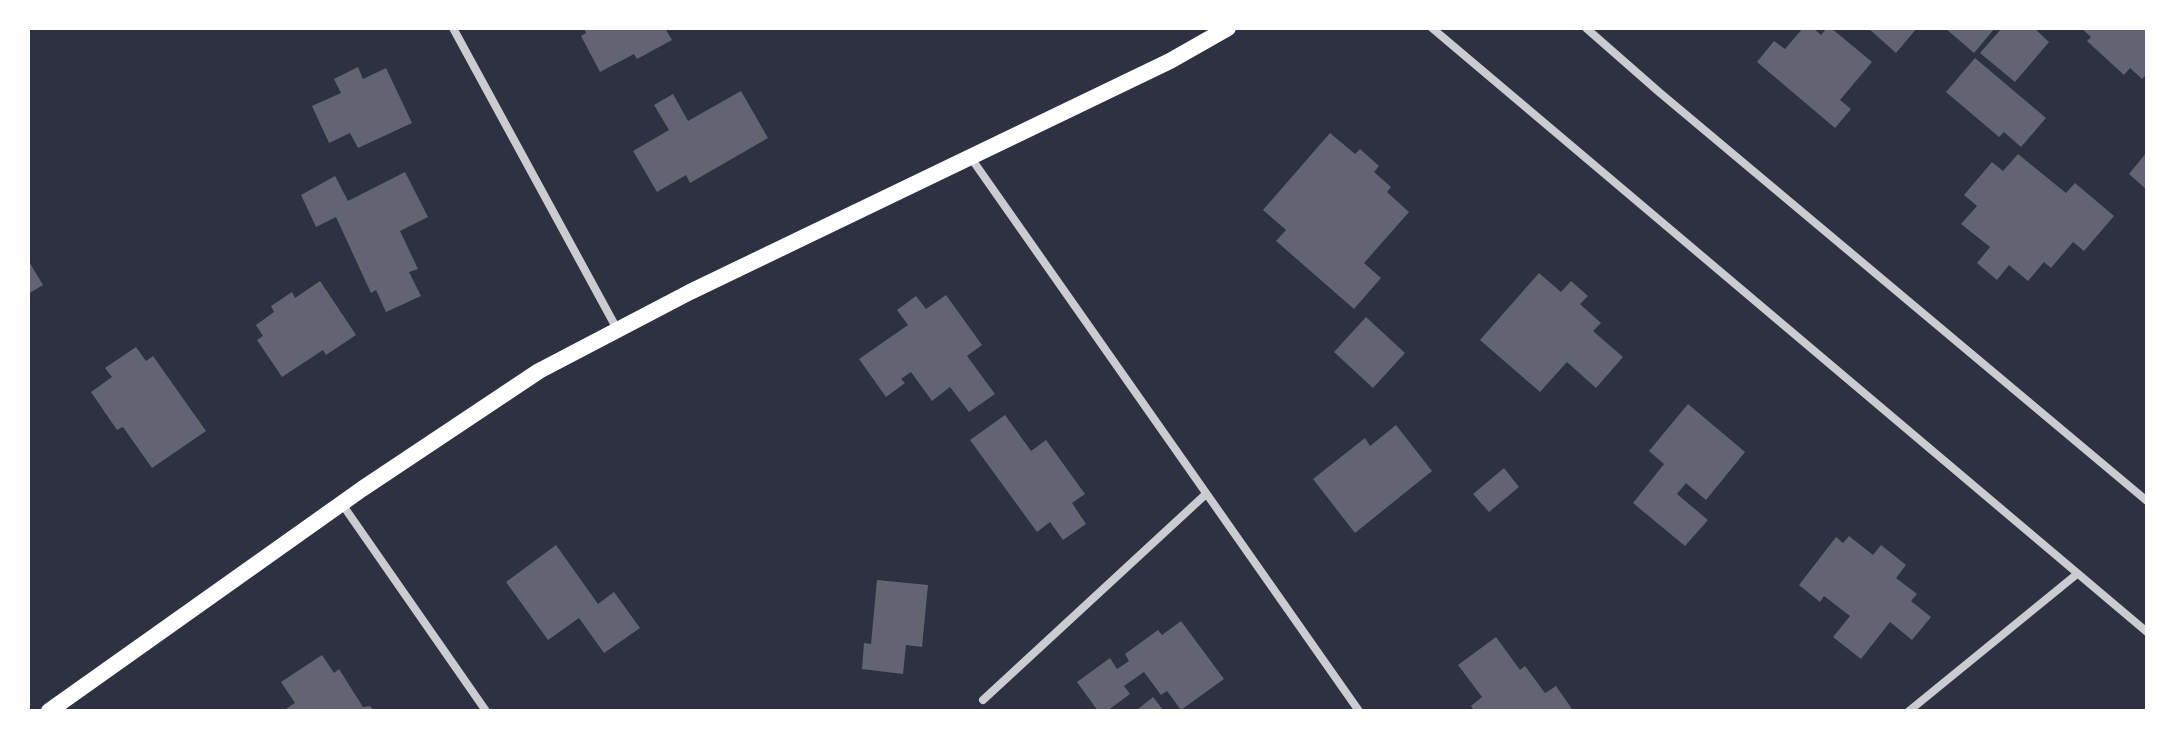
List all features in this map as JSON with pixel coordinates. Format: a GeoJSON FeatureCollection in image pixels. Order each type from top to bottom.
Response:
{"type":"FeatureCollection","features":[{"type":"Feature","properties":{"kind":"main road"},"geometry":{"type":"LineString","coordinates":[[49,711],[474,412],[539,371],[617,329],[1170,61],[1228,28]]}},
{"type":"Feature","properties":{"kind":"street"},"geometry":{"type":"LineString","coordinates":[[453,28],[617,329]]}},
{"type":"Feature","properties":{"kind":"street"},"geometry":{"type":"LineString","coordinates":[[1432,28],[2147,632]]}},
{"type":"Feature","properties":{"kind":"street"},"geometry":{"type":"LineString","coordinates":[[1586,28],[2147,501]]}},
{"type":"Feature","properties":{"kind":"street"},"geometry":{"type":"LineString","coordinates":[[971,158],[1359,711]]}},
{"type":"Feature","properties":{"kind":"street"},"geometry":{"type":"LineString","coordinates":[[983,700],[1206,494]]}},
{"type":"Feature","properties":{"kind":"street"},"geometry":{"type":"LineString","coordinates":[[342,504],[486,711]]}},
{"type":"Feature","properties":{"kind":"street"},"geometry":{"type":"LineString","coordinates":[[1909,711],[2077,574]]}},
{"type":"Feature","properties":{"kind":"building"},"geometry":{"type":"Polygon","coordinates":[[[584,28],[665,28],[672,40],[637,59],[634,54],[600,72],[581,36],[586,33],[584,28]]]}},
{"type":"Feature","properties":{"kind":"building"},"geometry":{"type":"Polygon","coordinates":[[[1803,28],[1813,28],[1821,35],[1831,28],[1872,62],[1840,100],[1851,109],[1835,128],[1757,62],[1774,41],[1785,49],[1803,28]]]}},
{"type":"Feature","properties":{"kind":"building"},"geometry":{"type":"Polygon","coordinates":[[[1868,28],[1917,28],[1896,53],[1868,28]]]}},
{"type":"Feature","properties":{"kind":"building"},"geometry":{"type":"Polygon","coordinates":[[[1945,28],[1995,28],[1974,53],[1945,28]]]}},
{"type":"Feature","properties":{"kind":"building"},"geometry":{"type":"Polygon","coordinates":[[[2002,28],[2034,28],[2049,42],[2015,82],[1980,53],[2002,28]]]}},
{"type":"Feature","properties":{"kind":"building"},"geometry":{"type":"Polygon","coordinates":[[[2081,28],[2147,28],[2147,74],[2142,79],[2130,68],[2124,75],[2087,41],[2091,37],[2081,28]]]}},
{"type":"Feature","properties":{"kind":"building"},"geometry":{"type":"Polygon","coordinates":[[[1975,58],[2046,118],[2021,147],[2004,132],[1999,137],[1946,92],[1975,58]]]}},
{"type":"Feature","properties":{"kind":"building"},"geometry":{"type":"Polygon","coordinates":[[[358,67],[363,79],[386,68],[412,123],[358,148],[350,133],[329,143],[312,106],[341,93],[334,79],[358,67]]]}},
{"type":"Feature","properties":{"kind":"building"},"geometry":{"type":"Polygon","coordinates":[[[741,91],[768,138],[690,183],[686,175],[657,192],[633,151],[669,130],[654,105],[673,94],[688,121],[741,91]]]}},
{"type":"Feature","properties":{"kind":"building"},"geometry":{"type":"Polygon","coordinates":[[[1330,133],[1355,154],[1360,149],[1379,166],[1374,172],[1391,187],[1387,192],[1409,212],[1364,263],[1381,278],[1354,309],[1276,241],[1286,230],[1263,210],[1330,133]]]}},
{"type":"Feature","properties":{"kind":"building"},"geometry":{"type":"Polygon","coordinates":[[[2147,152],[2147,190],[2129,174],[2147,152]]]}},
{"type":"Feature","properties":{"kind":"building"},"geometry":{"type":"Polygon","coordinates":[[[2018,154],[2066,193],[2075,183],[2114,216],[2084,251],[2073,242],[2051,268],[2044,262],[2028,281],[2009,265],[1997,280],[1977,263],[1990,247],[1961,224],[1977,206],[1964,195],[1992,162],[2003,171],[2018,154]]]}},
{"type":"Feature","properties":{"kind":"building"},"geometry":{"type":"Polygon","coordinates":[[[405,172],[428,217],[400,231],[418,269],[409,272],[421,296],[386,312],[376,290],[371,293],[336,217],[316,227],[301,195],[335,176],[348,201],[405,172]]]}},
{"type":"Feature","properties":{"kind":"building"},"geometry":{"type":"Polygon","coordinates":[[[28,260],[43,285],[28,294],[28,260]]]}},
{"type":"Feature","properties":{"kind":"building"},"geometry":{"type":"Polygon","coordinates":[[[1539,273],[1561,292],[1571,281],[1588,296],[1580,304],[1601,323],[1593,331],[1623,357],[1596,388],[1567,362],[1540,392],[1480,340],[1539,273]]]}},
{"type":"Feature","properties":{"kind":"building"},"geometry":{"type":"Polygon","coordinates":[[[320,281],[356,335],[326,355],[323,350],[282,377],[257,340],[263,336],[256,325],[274,312],[271,306],[292,292],[295,298],[320,281]]]}},
{"type":"Feature","properties":{"kind":"building"},"geometry":{"type":"Polygon","coordinates":[[[946,295],[982,345],[967,356],[995,394],[969,412],[950,387],[932,401],[911,372],[901,379],[905,383],[886,397],[859,359],[908,325],[897,310],[916,296],[926,309],[946,295]]]}},
{"type":"Feature","properties":{"kind":"building"},"geometry":{"type":"Polygon","coordinates":[[[1366,317],[1405,353],[1373,388],[1334,352],[1366,317]]]}},
{"type":"Feature","properties":{"kind":"building"},"geometry":{"type":"Polygon","coordinates":[[[136,347],[146,361],[153,356],[206,431],[152,468],[123,427],[117,430],[91,392],[112,377],[105,368],[136,347]]]}},
{"type":"Feature","properties":{"kind":"building"},"geometry":{"type":"Polygon","coordinates":[[[1688,404],[1745,452],[1706,500],[1686,483],[1677,494],[1708,520],[1685,546],[1633,503],[1664,464],[1649,451],[1688,404]]]}},
{"type":"Feature","properties":{"kind":"building"},"geometry":{"type":"Polygon","coordinates":[[[1005,415],[1031,451],[1046,440],[1085,494],[1072,503],[1086,524],[1063,540],[1050,522],[1037,532],[970,440],[1005,415]]]}},
{"type":"Feature","properties":{"kind":"building"},"geometry":{"type":"Polygon","coordinates":[[[1396,425],[1432,471],[1355,533],[1313,479],[1365,438],[1370,446],[1396,425]]]}},
{"type":"Feature","properties":{"kind":"building"},"geometry":{"type":"Polygon","coordinates":[[[1504,468],[1519,487],[1489,512],[1473,494],[1504,468]]]}},
{"type":"Feature","properties":{"kind":"building"},"geometry":{"type":"Polygon","coordinates":[[[1849,536],[1873,555],[1881,545],[1906,565],[1896,578],[1917,594],[1911,601],[1931,617],[1912,640],[1890,622],[1861,659],[1833,637],[1850,616],[1824,596],[1820,602],[1799,585],[1836,537],[1843,543],[1849,536]]]}},
{"type":"Feature","properties":{"kind":"building"},"geometry":{"type":"Polygon","coordinates":[[[556,545],[598,604],[614,592],[640,628],[604,653],[579,618],[548,640],[506,582],[556,545]]]}},
{"type":"Feature","properties":{"kind":"building"},"geometry":{"type":"Polygon","coordinates":[[[877,580],[928,585],[922,647],[906,645],[903,674],[862,669],[864,643],[871,644],[877,580]]]}},
{"type":"Feature","properties":{"kind":"building"},"geometry":{"type":"Polygon","coordinates":[[[1181,621],[1224,679],[1181,710],[1167,691],[1161,695],[1144,672],[1124,686],[1130,694],[1107,711],[1098,711],[1077,682],[1110,658],[1117,669],[1129,661],[1125,654],[1158,630],[1162,635],[1181,621]]]}},
{"type":"Feature","properties":{"kind":"building"},"geometry":{"type":"Polygon","coordinates":[[[1496,637],[1520,670],[1525,666],[1545,693],[1556,686],[1572,709],[1474,711],[1471,706],[1482,697],[1458,665],[1496,637]]]}},
{"type":"Feature","properties":{"kind":"building"},"geometry":{"type":"Polygon","coordinates":[[[322,655],[334,673],[339,669],[363,707],[370,706],[374,711],[283,711],[295,703],[281,682],[322,655]]]}},
{"type":"Feature","properties":{"kind":"building"},"geometry":{"type":"Polygon","coordinates":[[[1153,697],[1164,711],[1139,711],[1138,709],[1153,697]]]}}]}
